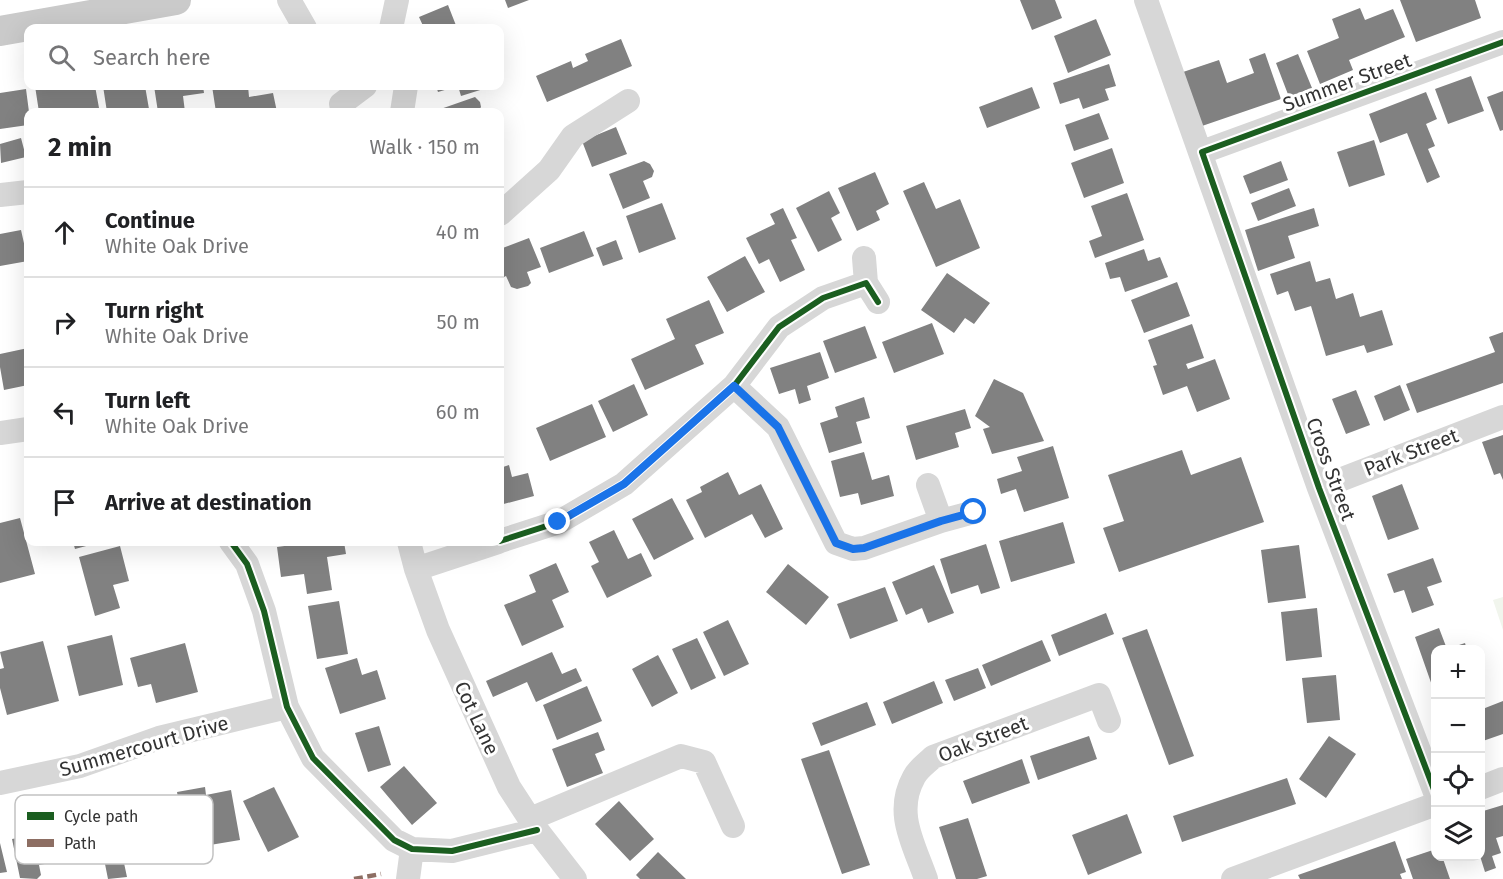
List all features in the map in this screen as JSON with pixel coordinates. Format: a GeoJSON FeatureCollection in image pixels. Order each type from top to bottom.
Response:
{"type":"FeatureCollection","features":[{"type":"Feature","properties":{"kind":"main road"},"geometry":{"type":"LineString","coordinates":[[40,24],[176,0]]}},
{"type":"Feature","properties":{"kind":"main road"},"geometry":{"type":"LineString","coordinates":[[0,31],[24,27]]}},
{"type":"Feature","properties":{"kind":"street"},"geometry":{"type":"LineString","coordinates":[[289,0],[303,24]]}},
{"type":"Feature","properties":{"kind":"street"},"geometry":{"type":"LineString","coordinates":[[392,24],[397,0]]}},
{"type":"Feature","properties":{"kind":"street","name":"Cross Street"},"geometry":{"type":"LineString","coordinates":[[1146,0],[1202,152],[1319,488],[1431,782]]}},
{"type":"Feature","properties":{"kind":"street","name":"Summer Street"},"geometry":{"type":"LineString","coordinates":[[1202,152],[1503,42]]}},
{"type":"Feature","properties":{"kind":"street"},"geometry":{"type":"LineString","coordinates":[[339,101],[358,90]]}},
{"type":"Feature","properties":{"kind":"street"},"geometry":{"type":"LineString","coordinates":[[403,108],[405,90]]}},
{"type":"Feature","properties":{"kind":"street"},"geometry":{"type":"LineString","coordinates":[[504,210],[549,170],[573,136],[628,101]]}},
{"type":"Feature","properties":{"kind":"street"},"geometry":{"type":"LineString","coordinates":[[0,195],[24,192]]}},
{"type":"Feature","properties":{"kind":"street"},"geometry":{"type":"LineString","coordinates":[[504,539],[558,522],[624,484],[734,386],[779,327],[823,298],[872,292],[864,258]]}},
{"type":"Feature","properties":{"kind":"street"},"geometry":{"type":"LineString","coordinates":[[734,386],[778,427],[836,543],[853,549],[864,548],[974,512]]}},
{"type":"Feature","properties":{"kind":"street","name":"Park Street"},"geometry":{"type":"LineString","coordinates":[[1319,488],[1503,417]]}},
{"type":"Feature","properties":{"kind":"street"},"geometry":{"type":"LineString","coordinates":[[0,433],[24,430]]}},
{"type":"Feature","properties":{"kind":"street"},"geometry":{"type":"LineString","coordinates":[[928,485],[941,521]]}},
{"type":"Feature","properties":{"kind":"street"},"geometry":{"type":"LineString","coordinates":[[234,546],[247,564],[264,610],[287,707],[313,758],[394,840],[412,849],[452,851],[533,824],[681,756],[704,762],[733,826]]}},
{"type":"Feature","properties":{"kind":"street","name":"Cot Lane"},"geometry":{"type":"LineString","coordinates":[[410,546],[438,630],[509,787],[533,824],[575,879]]}},
{"type":"Feature","properties":{"kind":"street"},"geometry":{"type":"LineString","coordinates":[[416,568],[484,546]]}},
{"type":"Feature","properties":{"kind":"street","name":"Oak Street"},"geometry":{"type":"LineString","coordinates":[[926,879],[904,818],[906,796],[915,775],[933,757],[1099,695],[1109,721]]}},
{"type":"Feature","properties":{"kind":"street","name":"Summercourt Drive"},"geometry":{"type":"LineString","coordinates":[[0,783],[80,766],[159,738],[287,707]]}},
{"type":"Feature","properties":{"kind":"street"},"geometry":{"type":"LineString","coordinates":[[1485,786],[1503,779]]}},
{"type":"Feature","properties":{"kind":"street"},"geometry":{"type":"LineString","coordinates":[[1233,879],[1431,806]]}},
{"type":"Feature","properties":{"kind":"street"},"geometry":{"type":"LineString","coordinates":[[408,879],[412,849]]}},
{"type":"Feature","properties":{"kind":"shaded area"},"geometry":{"type":"Polygon","coordinates":[[[1503,597],[1503,630],[1493,600],[1503,597]]]}},
{"type":"Feature","properties":{"kind":"building"},"geometry":{"type":"Polygon","coordinates":[[[505,0],[529,0],[508,8],[505,0]]]}},
{"type":"Feature","properties":{"kind":"building"},"geometry":{"type":"Polygon","coordinates":[[[1020,0],[1055,0],[1062,18],[1032,30],[1020,0]]]}},
{"type":"Feature","properties":{"kind":"building"},"geometry":{"type":"Polygon","coordinates":[[[1400,0],[1475,0],[1481,18],[1416,42],[1400,0]]]}},
{"type":"Feature","properties":{"kind":"building"},"geometry":{"type":"Polygon","coordinates":[[[448,5],[455,24],[422,24],[419,17],[448,5]]]}},
{"type":"Feature","properties":{"kind":"building"},"geometry":{"type":"Polygon","coordinates":[[[1360,8],[1365,20],[1393,9],[1405,37],[1349,60],[1353,70],[1320,84],[1307,51],[1339,38],[1332,19],[1360,8]]]}},
{"type":"Feature","properties":{"kind":"building"},"geometry":{"type":"Polygon","coordinates":[[[1096,19],[1111,55],[1068,73],[1054,36],[1096,19]]]}},
{"type":"Feature","properties":{"kind":"building"},"geometry":{"type":"Polygon","coordinates":[[[621,39],[632,66],[547,102],[536,76],[571,61],[573,68],[588,61],[585,54],[621,39]]]}},
{"type":"Feature","properties":{"kind":"building"},"geometry":{"type":"Polygon","coordinates":[[[1265,53],[1281,99],[1202,126],[1183,72],[1219,60],[1227,83],[1254,73],[1249,59],[1265,53]]]}},
{"type":"Feature","properties":{"kind":"building"},"geometry":{"type":"Polygon","coordinates":[[[1298,54],[1312,88],[1289,97],[1276,63],[1298,54]]]}},
{"type":"Feature","properties":{"kind":"building"},"geometry":{"type":"Polygon","coordinates":[[[1109,64],[1116,86],[1105,89],[1109,100],[1083,109],[1079,98],[1060,104],[1053,83],[1109,64]]]}},
{"type":"Feature","properties":{"kind":"building"},"geometry":{"type":"Polygon","coordinates":[[[1471,76],[1484,111],[1448,124],[1435,89],[1471,76]]]}},
{"type":"Feature","properties":{"kind":"building"},"geometry":{"type":"Polygon","coordinates":[[[1032,87],[1040,108],[987,128],[979,107],[1032,87]]]}},
{"type":"Feature","properties":{"kind":"building"},"geometry":{"type":"Polygon","coordinates":[[[26,90],[28,108],[24,108],[24,126],[0,129],[0,93],[26,90]]]}},
{"type":"Feature","properties":{"kind":"building"},"geometry":{"type":"Polygon","coordinates":[[[36,90],[96,90],[99,108],[38,108],[36,90]]]}},
{"type":"Feature","properties":{"kind":"building"},"geometry":{"type":"Polygon","coordinates":[[[104,90],[146,90],[149,108],[106,108],[104,90]]]}},
{"type":"Feature","properties":{"kind":"building"},"geometry":{"type":"Polygon","coordinates":[[[155,90],[204,90],[204,93],[183,96],[184,108],[157,108],[155,90]]]}},
{"type":"Feature","properties":{"kind":"building"},"geometry":{"type":"Polygon","coordinates":[[[213,90],[248,90],[249,97],[273,93],[276,108],[215,108],[213,90]]]}},
{"type":"Feature","properties":{"kind":"building"},"geometry":{"type":"Polygon","coordinates":[[[459,90],[480,90],[461,96],[459,90]]]}},
{"type":"Feature","properties":{"kind":"building"},"geometry":{"type":"Polygon","coordinates":[[[1503,91],[1503,130],[1500,131],[1487,97],[1503,91]]]}},
{"type":"Feature","properties":{"kind":"building"},"geometry":{"type":"Polygon","coordinates":[[[1426,92],[1437,119],[1426,124],[1435,146],[1428,149],[1440,177],[1427,183],[1407,133],[1380,143],[1369,114],[1426,92]]]}},
{"type":"Feature","properties":{"kind":"building"},"geometry":{"type":"Polygon","coordinates":[[[475,97],[481,107],[480,108],[443,108],[475,97]]]}},
{"type":"Feature","properties":{"kind":"building"},"geometry":{"type":"Polygon","coordinates":[[[1099,113],[1109,139],[1074,151],[1065,125],[1099,113]]]}},
{"type":"Feature","properties":{"kind":"building"},"geometry":{"type":"Polygon","coordinates":[[[616,127],[627,154],[592,167],[582,141],[616,127]]]}},
{"type":"Feature","properties":{"kind":"building"},"geometry":{"type":"Polygon","coordinates":[[[21,138],[24,157],[1,163],[0,144],[21,138]]]}},
{"type":"Feature","properties":{"kind":"building"},"geometry":{"type":"Polygon","coordinates":[[[1374,140],[1385,175],[1349,187],[1337,152],[1374,140]]]}},
{"type":"Feature","properties":{"kind":"building"},"geometry":{"type":"Polygon","coordinates":[[[1112,148],[1124,183],[1084,198],[1071,163],[1112,148]]]}},
{"type":"Feature","properties":{"kind":"building"},"geometry":{"type":"Polygon","coordinates":[[[644,161],[650,164],[654,171],[652,177],[643,181],[650,198],[623,209],[609,174],[644,161]]]}},
{"type":"Feature","properties":{"kind":"building"},"geometry":{"type":"Polygon","coordinates":[[[1281,161],[1288,180],[1250,194],[1243,176],[1281,161]]]}},
{"type":"Feature","properties":{"kind":"building"},"geometry":{"type":"Polygon","coordinates":[[[875,172],[889,204],[876,211],[880,220],[857,231],[838,188],[875,172]]]}},
{"type":"Feature","properties":{"kind":"building"},"geometry":{"type":"Polygon","coordinates":[[[924,182],[936,209],[960,199],[980,248],[936,267],[903,191],[924,182]]]}},
{"type":"Feature","properties":{"kind":"building"},"geometry":{"type":"Polygon","coordinates":[[[1289,188],[1296,206],[1258,221],[1251,203],[1289,188]]]}},
{"type":"Feature","properties":{"kind":"building"},"geometry":{"type":"Polygon","coordinates":[[[829,191],[840,213],[831,218],[842,240],[818,252],[796,208],[829,191]]]}},
{"type":"Feature","properties":{"kind":"building"},"geometry":{"type":"Polygon","coordinates":[[[1127,193],[1144,240],[1095,258],[1089,241],[1102,236],[1091,206],[1127,193]]]}},
{"type":"Feature","properties":{"kind":"building"},"geometry":{"type":"Polygon","coordinates":[[[662,203],[676,239],[639,253],[626,216],[662,203]]]}},
{"type":"Feature","properties":{"kind":"building"},"geometry":{"type":"Polygon","coordinates":[[[783,208],[797,238],[791,240],[805,270],[780,282],[769,259],[759,264],[746,238],[775,224],[770,214],[783,208]]]}},
{"type":"Feature","properties":{"kind":"building"},"geometry":{"type":"Polygon","coordinates":[[[1314,208],[1319,226],[1288,236],[1295,258],[1258,271],[1245,230],[1314,208]]]}},
{"type":"Feature","properties":{"kind":"building"},"geometry":{"type":"Polygon","coordinates":[[[21,230],[24,262],[0,266],[0,234],[21,230]]]}},
{"type":"Feature","properties":{"kind":"building"},"geometry":{"type":"Polygon","coordinates":[[[584,231],[594,256],[549,273],[540,248],[584,231]]]}},
{"type":"Feature","properties":{"kind":"building"},"geometry":{"type":"Polygon","coordinates":[[[529,238],[541,267],[527,272],[531,283],[528,286],[517,289],[511,287],[506,276],[504,277],[504,247],[529,238]]]}},
{"type":"Feature","properties":{"kind":"building"},"geometry":{"type":"Polygon","coordinates":[[[616,240],[623,259],[603,266],[596,248],[616,240]]]}},
{"type":"Feature","properties":{"kind":"building"},"geometry":{"type":"Polygon","coordinates":[[[1144,249],[1148,261],[1160,257],[1168,277],[1125,292],[1120,277],[1110,279],[1105,263],[1144,249]]]}},
{"type":"Feature","properties":{"kind":"building"},"geometry":{"type":"Polygon","coordinates":[[[745,256],[765,292],[727,312],[707,277],[745,256]]]}},
{"type":"Feature","properties":{"kind":"building"},"geometry":{"type":"Polygon","coordinates":[[[1310,261],[1316,282],[1330,278],[1336,299],[1353,293],[1360,317],[1382,310],[1393,345],[1367,353],[1364,345],[1326,356],[1311,306],[1295,311],[1288,291],[1277,295],[1270,274],[1310,261]]]}},
{"type":"Feature","properties":{"kind":"building"},"geometry":{"type":"Polygon","coordinates":[[[947,273],[990,303],[974,324],[965,318],[954,333],[921,310],[947,273]]]}},
{"type":"Feature","properties":{"kind":"building"},"geometry":{"type":"Polygon","coordinates":[[[1177,282],[1190,316],[1144,333],[1131,300],[1177,282]]]}},
{"type":"Feature","properties":{"kind":"building"},"geometry":{"type":"Polygon","coordinates":[[[709,300],[724,333],[695,345],[704,364],[645,390],[631,359],[675,339],[666,319],[709,300]]]}},
{"type":"Feature","properties":{"kind":"building"},"geometry":{"type":"Polygon","coordinates":[[[932,323],[944,354],[894,373],[882,342],[932,323]]]}},
{"type":"Feature","properties":{"kind":"building"},"geometry":{"type":"Polygon","coordinates":[[[1192,324],[1204,358],[1186,364],[1188,369],[1215,359],[1230,399],[1197,412],[1187,386],[1163,395],[1153,366],[1157,365],[1148,340],[1192,324]]]}},
{"type":"Feature","properties":{"kind":"building"},"geometry":{"type":"Polygon","coordinates":[[[865,326],[877,358],[835,373],[823,341],[865,326]]]}},
{"type":"Feature","properties":{"kind":"building"},"geometry":{"type":"Polygon","coordinates":[[[1503,332],[1503,383],[1417,413],[1406,384],[1495,352],[1489,337],[1503,332]]]}},
{"type":"Feature","properties":{"kind":"building"},"geometry":{"type":"Polygon","coordinates":[[[24,349],[24,386],[4,390],[0,354],[24,349]]]}},
{"type":"Feature","properties":{"kind":"building"},"geometry":{"type":"Polygon","coordinates":[[[820,352],[829,378],[807,386],[811,400],[799,404],[795,389],[779,394],[770,368],[820,352]]]}},
{"type":"Feature","properties":{"kind":"building"},"geometry":{"type":"Polygon","coordinates":[[[994,379],[1023,393],[1044,441],[992,454],[983,429],[990,427],[975,416],[994,379]]]}},
{"type":"Feature","properties":{"kind":"building"},"geometry":{"type":"Polygon","coordinates":[[[634,384],[648,415],[613,432],[598,401],[634,384]]]}},
{"type":"Feature","properties":{"kind":"building"},"geometry":{"type":"Polygon","coordinates":[[[1400,385],[1410,410],[1384,421],[1374,396],[1400,385]]]}},
{"type":"Feature","properties":{"kind":"building"},"geometry":{"type":"Polygon","coordinates":[[[1356,390],[1370,425],[1346,434],[1332,399],[1356,390]]]}},
{"type":"Feature","properties":{"kind":"building"},"geometry":{"type":"Polygon","coordinates":[[[864,397],[870,418],[856,422],[862,443],[829,453],[820,423],[838,417],[835,407],[864,397]]]}},
{"type":"Feature","properties":{"kind":"building"},"geometry":{"type":"Polygon","coordinates":[[[592,404],[606,437],[550,461],[536,428],[592,404]]]}},
{"type":"Feature","properties":{"kind":"building"},"geometry":{"type":"Polygon","coordinates":[[[965,409],[971,428],[955,433],[959,447],[916,460],[906,426],[965,409]]]}},
{"type":"Feature","properties":{"kind":"building"},"geometry":{"type":"Polygon","coordinates":[[[1503,435],[1503,480],[1500,473],[1494,475],[1482,442],[1503,435]]]}},
{"type":"Feature","properties":{"kind":"building"},"geometry":{"type":"Polygon","coordinates":[[[1053,446],[1069,498],[1024,512],[1016,489],[1001,494],[997,479],[1022,471],[1017,457],[1053,446]]]}},
{"type":"Feature","properties":{"kind":"building"},"geometry":{"type":"Polygon","coordinates":[[[1182,450],[1191,475],[1241,457],[1264,522],[1119,572],[1103,528],[1124,521],[1108,475],[1182,450]]]}},
{"type":"Feature","properties":{"kind":"building"},"geometry":{"type":"Polygon","coordinates":[[[864,452],[872,480],[889,475],[894,496],[861,505],[858,493],[840,497],[831,461],[864,452]]]}},
{"type":"Feature","properties":{"kind":"building"},"geometry":{"type":"Polygon","coordinates":[[[509,465],[512,477],[528,473],[534,496],[504,504],[504,467],[509,465]]]}},
{"type":"Feature","properties":{"kind":"building"},"geometry":{"type":"Polygon","coordinates":[[[728,472],[739,495],[761,484],[783,529],[765,538],[752,514],[705,538],[686,500],[702,492],[700,487],[728,472]]]}},
{"type":"Feature","properties":{"kind":"building"},"geometry":{"type":"Polygon","coordinates":[[[1402,484],[1419,529],[1388,540],[1372,496],[1402,484]]]}},
{"type":"Feature","properties":{"kind":"building"},"geometry":{"type":"Polygon","coordinates":[[[672,498],[694,539],[654,560],[632,519],[672,498]]]}},
{"type":"Feature","properties":{"kind":"building"},"geometry":{"type":"Polygon","coordinates":[[[20,518],[24,533],[24,546],[28,546],[35,574],[0,583],[0,523],[20,518]]]}},
{"type":"Feature","properties":{"kind":"building"},"geometry":{"type":"Polygon","coordinates":[[[1063,522],[1075,563],[1011,582],[999,541],[1063,522]]]}},
{"type":"Feature","properties":{"kind":"building"},"geometry":{"type":"Polygon","coordinates":[[[614,530],[628,559],[641,553],[652,576],[607,598],[591,566],[599,562],[589,542],[614,530]]]}},
{"type":"Feature","properties":{"kind":"building"},"geometry":{"type":"Polygon","coordinates":[[[986,544],[1000,588],[981,594],[978,585],[951,594],[940,559],[986,544]]]}},
{"type":"Feature","properties":{"kind":"building"},"geometry":{"type":"Polygon","coordinates":[[[1299,545],[1306,598],[1268,603],[1261,550],[1299,545]]]}},
{"type":"Feature","properties":{"kind":"building"},"geometry":{"type":"Polygon","coordinates":[[[120,546],[129,581],[113,585],[120,608],[95,616],[79,557],[120,546]]]}},
{"type":"Feature","properties":{"kind":"building"},"geometry":{"type":"Polygon","coordinates":[[[345,546],[346,554],[327,557],[332,590],[307,594],[304,574],[281,577],[277,547],[345,546]]]}},
{"type":"Feature","properties":{"kind":"building"},"geometry":{"type":"Polygon","coordinates":[[[1433,558],[1442,582],[1427,587],[1434,605],[1412,613],[1404,590],[1394,593],[1387,574],[1433,558]]]}},
{"type":"Feature","properties":{"kind":"building"},"geometry":{"type":"Polygon","coordinates":[[[556,563],[569,592],[552,600],[564,627],[522,646],[504,605],[536,592],[529,575],[556,563]]]}},
{"type":"Feature","properties":{"kind":"building"},"geometry":{"type":"Polygon","coordinates":[[[788,564],[829,597],[806,625],[766,592],[788,564]]]}},
{"type":"Feature","properties":{"kind":"building"},"geometry":{"type":"Polygon","coordinates":[[[934,565],[954,613],[928,623],[922,608],[906,615],[892,582],[934,565]]]}},
{"type":"Feature","properties":{"kind":"building"},"geometry":{"type":"Polygon","coordinates":[[[885,587],[898,621],[850,639],[837,604],[885,587]]]}},
{"type":"Feature","properties":{"kind":"building"},"geometry":{"type":"Polygon","coordinates":[[[339,601],[348,654],[317,659],[308,606],[339,601]]]}},
{"type":"Feature","properties":{"kind":"building"},"geometry":{"type":"Polygon","coordinates":[[[1317,608],[1322,657],[1286,661],[1281,612],[1317,608]]]}},
{"type":"Feature","properties":{"kind":"building"},"geometry":{"type":"Polygon","coordinates":[[[1106,613],[1114,634],[1059,656],[1051,635],[1106,613]]]}},
{"type":"Feature","properties":{"kind":"building"},"geometry":{"type":"Polygon","coordinates":[[[728,620],[749,664],[724,676],[703,632],[728,620]]]}},
{"type":"Feature","properties":{"kind":"building"},"geometry":{"type":"Polygon","coordinates":[[[1439,628],[1445,645],[1431,645],[1431,683],[1415,637],[1439,628]]]}},
{"type":"Feature","properties":{"kind":"building"},"geometry":{"type":"Polygon","coordinates":[[[1147,629],[1194,756],[1169,765],[1122,638],[1147,629]]]}},
{"type":"Feature","properties":{"kind":"building"},"geometry":{"type":"Polygon","coordinates":[[[112,635],[123,685],[79,696],[67,646],[112,635]]]}},
{"type":"Feature","properties":{"kind":"building"},"geometry":{"type":"Polygon","coordinates":[[[697,638],[716,678],[691,690],[672,649],[697,638]]]}},
{"type":"Feature","properties":{"kind":"building"},"geometry":{"type":"Polygon","coordinates":[[[1042,640],[1051,661],[991,686],[982,665],[1042,640]]]}},
{"type":"Feature","properties":{"kind":"building"},"geometry":{"type":"Polygon","coordinates":[[[43,641],[59,701],[7,715],[0,688],[0,669],[4,668],[0,652],[43,641]]]}},
{"type":"Feature","properties":{"kind":"building"},"geometry":{"type":"Polygon","coordinates":[[[185,643],[198,692],[156,703],[151,684],[138,687],[130,658],[185,643]]]}},
{"type":"Feature","properties":{"kind":"building"},"geometry":{"type":"Polygon","coordinates":[[[552,652],[562,674],[576,668],[582,681],[536,702],[527,682],[493,697],[486,681],[552,652]]]}},
{"type":"Feature","properties":{"kind":"building"},"geometry":{"type":"Polygon","coordinates":[[[658,655],[678,693],[652,707],[632,669],[658,655]]]}},
{"type":"Feature","properties":{"kind":"building"},"geometry":{"type":"Polygon","coordinates":[[[357,658],[362,675],[377,670],[386,699],[340,714],[325,668],[357,658]]]}},
{"type":"Feature","properties":{"kind":"building"},"geometry":{"type":"Polygon","coordinates":[[[978,668],[986,688],[954,701],[945,680],[978,668]]]}},
{"type":"Feature","properties":{"kind":"building"},"geometry":{"type":"Polygon","coordinates":[[[1336,675],[1340,720],[1307,723],[1302,678],[1336,675]]]}},
{"type":"Feature","properties":{"kind":"building"},"geometry":{"type":"Polygon","coordinates":[[[934,681],[943,703],[892,724],[883,702],[934,681]]]}},
{"type":"Feature","properties":{"kind":"building"},"geometry":{"type":"Polygon","coordinates":[[[587,686],[602,721],[557,740],[543,705],[587,686]]]}},
{"type":"Feature","properties":{"kind":"building"},"geometry":{"type":"Polygon","coordinates":[[[1503,701],[1503,734],[1485,740],[1485,708],[1503,701]]]}},
{"type":"Feature","properties":{"kind":"building"},"geometry":{"type":"Polygon","coordinates":[[[867,702],[876,725],[821,746],[812,723],[867,702]]]}},
{"type":"Feature","properties":{"kind":"building"},"geometry":{"type":"Polygon","coordinates":[[[379,726],[391,765],[368,772],[355,733],[379,726]]]}},
{"type":"Feature","properties":{"kind":"building"},"geometry":{"type":"Polygon","coordinates":[[[598,732],[605,750],[595,754],[603,773],[567,787],[552,749],[598,732]]]}},
{"type":"Feature","properties":{"kind":"building"},"geometry":{"type":"Polygon","coordinates":[[[1089,736],[1097,759],[1038,780],[1030,756],[1089,736]]]}},
{"type":"Feature","properties":{"kind":"building"},"geometry":{"type":"Polygon","coordinates":[[[1329,736],[1356,754],[1326,798],[1299,779],[1329,736]]]}},
{"type":"Feature","properties":{"kind":"building"},"geometry":{"type":"Polygon","coordinates":[[[829,750],[870,865],[842,874],[801,759],[829,750]]]}},
{"type":"Feature","properties":{"kind":"building"},"geometry":{"type":"Polygon","coordinates":[[[1022,759],[1030,783],[972,804],[963,781],[1022,759]]]}},
{"type":"Feature","properties":{"kind":"building"},"geometry":{"type":"Polygon","coordinates":[[[404,766],[437,803],[412,825],[380,787],[404,766]]]}},
{"type":"Feature","properties":{"kind":"building"},"geometry":{"type":"Polygon","coordinates":[[[1287,778],[1296,804],[1182,842],[1173,816],[1287,778]]]}},
{"type":"Feature","properties":{"kind":"building"},"geometry":{"type":"Polygon","coordinates":[[[205,787],[206,795],[178,795],[177,792],[205,787]]]}},
{"type":"Feature","properties":{"kind":"building"},"geometry":{"type":"Polygon","coordinates":[[[274,787],[299,837],[268,852],[243,801],[274,787]]]}},
{"type":"Feature","properties":{"kind":"building"},"geometry":{"type":"Polygon","coordinates":[[[231,790],[240,840],[213,844],[213,795],[206,795],[231,790]]]}},
{"type":"Feature","properties":{"kind":"building"},"geometry":{"type":"Polygon","coordinates":[[[619,801],[654,839],[630,861],[595,824],[619,801]]]}},
{"type":"Feature","properties":{"kind":"building"},"geometry":{"type":"Polygon","coordinates":[[[1503,805],[1503,836],[1496,838],[1501,853],[1492,856],[1496,868],[1485,872],[1482,861],[1485,861],[1485,810],[1503,805]]]}},
{"type":"Feature","properties":{"kind":"building"},"geometry":{"type":"Polygon","coordinates":[[[1127,814],[1142,853],[1088,875],[1072,835],[1127,814]]]}},
{"type":"Feature","properties":{"kind":"building"},"geometry":{"type":"Polygon","coordinates":[[[968,818],[987,876],[977,879],[956,879],[939,827],[968,818]]]}},
{"type":"Feature","properties":{"kind":"building"},"geometry":{"type":"Polygon","coordinates":[[[15,838],[15,854],[12,839],[15,838]]]}},
{"type":"Feature","properties":{"kind":"building"},"geometry":{"type":"Polygon","coordinates":[[[1395,841],[1406,872],[1400,874],[1402,879],[1300,879],[1298,875],[1395,841]]]}},
{"type":"Feature","properties":{"kind":"building"},"geometry":{"type":"Polygon","coordinates":[[[0,843],[7,872],[0,873],[0,843]]]}},
{"type":"Feature","properties":{"kind":"building"},"geometry":{"type":"Polygon","coordinates":[[[1431,851],[1431,861],[1444,861],[1450,879],[1413,879],[1406,859],[1431,851]]]}},
{"type":"Feature","properties":{"kind":"building"},"geometry":{"type":"Polygon","coordinates":[[[658,852],[686,879],[640,879],[636,875],[658,852]]]}},
{"type":"Feature","properties":{"kind":"building"},"geometry":{"type":"Polygon","coordinates":[[[17,864],[45,864],[39,865],[41,875],[37,879],[20,878],[17,864]]]}},
{"type":"Feature","properties":{"kind":"building"},"geometry":{"type":"Polygon","coordinates":[[[105,864],[124,864],[127,877],[108,879],[105,864]]]}},
{"type":"Feature","properties":{"kind":"marked path"},"geometry":{"type":"LineString","coordinates":[[354,879],[381,874]]}},
{"type":"Feature","properties":{"kind":"cycle path"},"geometry":{"type":"LineString","coordinates":[[1431,782],[1319,488],[1202,152],[1503,42]]}},
{"type":"Feature","properties":{"kind":"cycle path"},"geometry":{"type":"LineString","coordinates":[[504,540],[559,522],[624,484],[734,386],[779,327],[823,298],[866,283],[878,302]]}},
{"type":"Feature","properties":{"kind":"cycle path"},"geometry":{"type":"LineString","coordinates":[[234,546],[247,564],[264,611],[287,707],[313,758],[394,840],[412,849],[452,851],[537,830]]}},
{"type":"Feature","properties":{"kind":"route"},"geometry":{"type":"LineString","coordinates":[[558,522],[624,484],[734,386],[778,427],[836,543],[845,548],[864,548],[974,512]]}}]}
